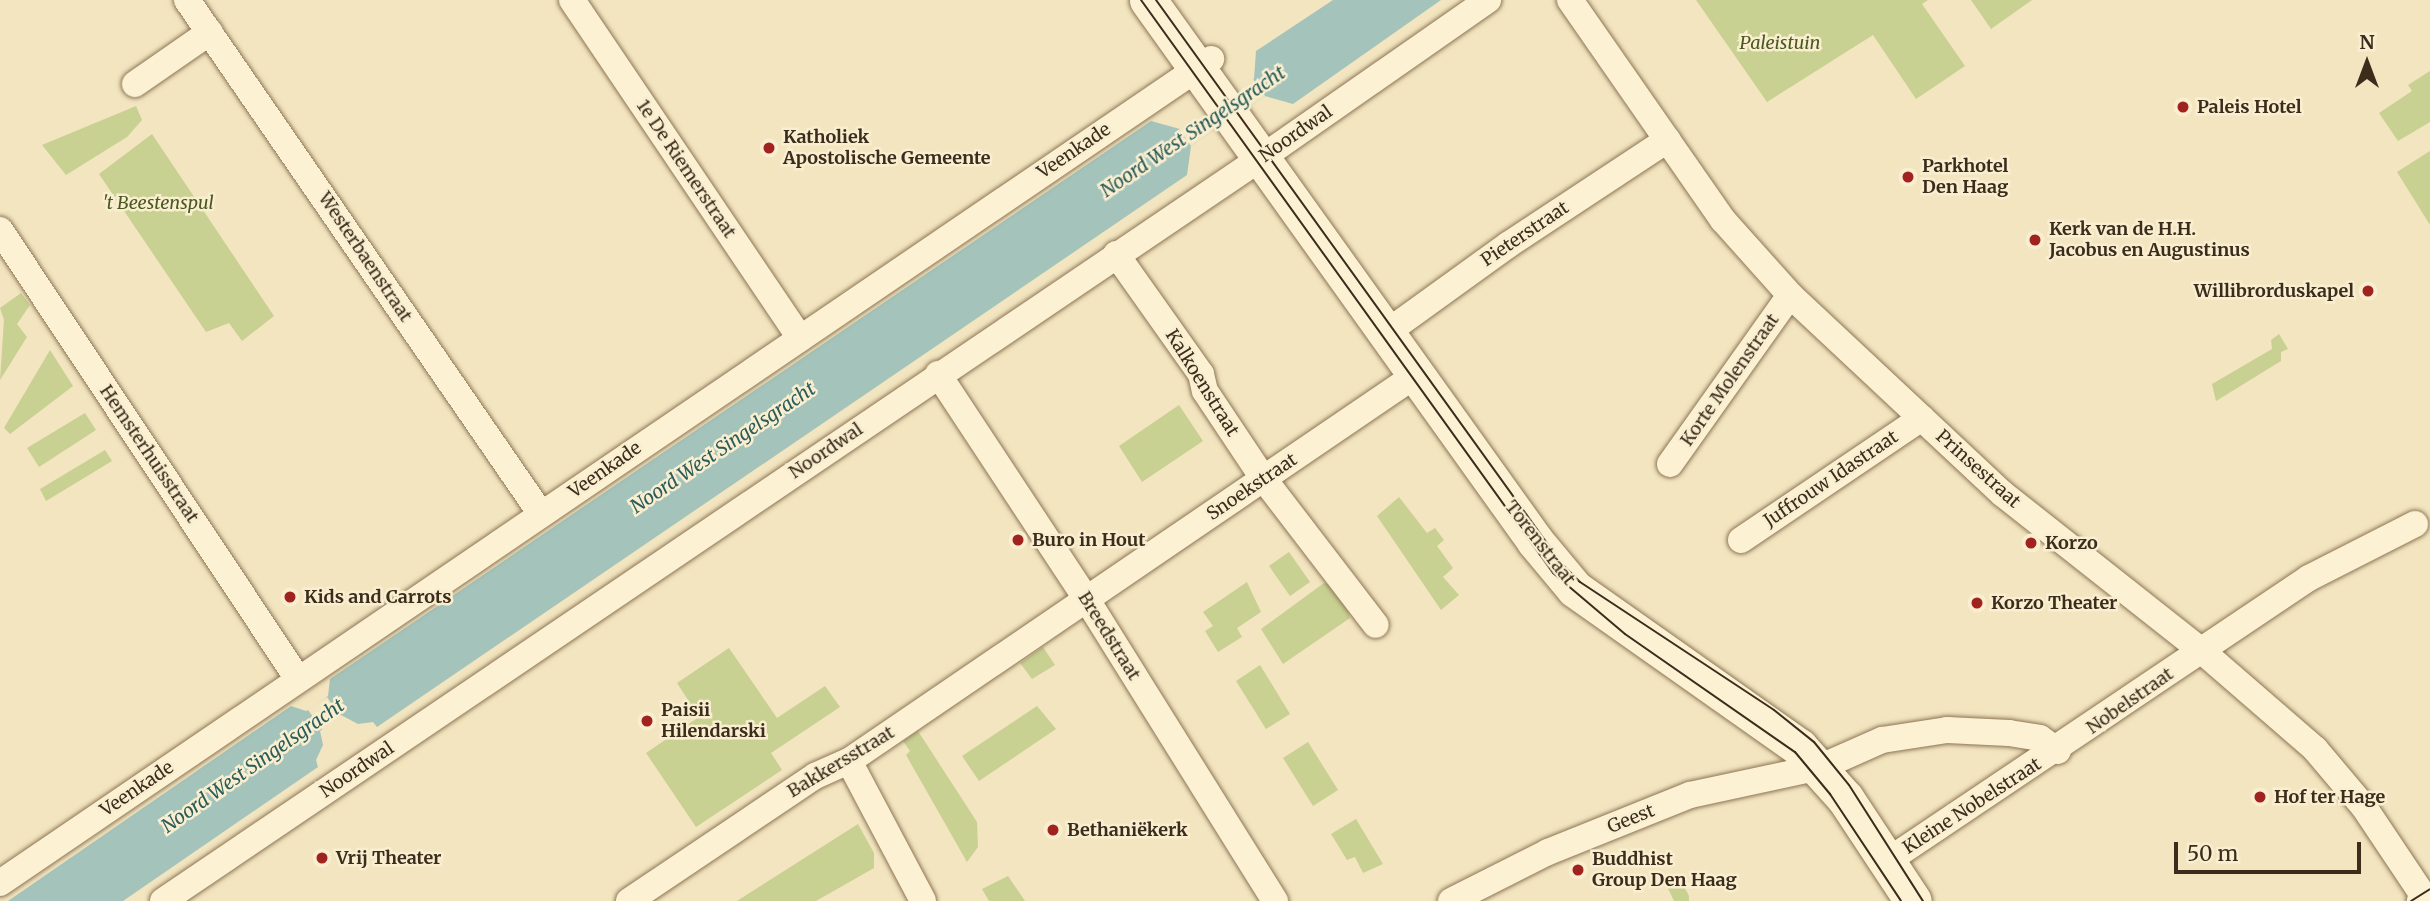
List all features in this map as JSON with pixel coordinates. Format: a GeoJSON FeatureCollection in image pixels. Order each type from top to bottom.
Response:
{"type":"FeatureCollection","features":[{"type":"Feature","properties":{"kind":"street","name":"Westerbaenstraat"},"geometry":{"type":"LineString","coordinates":[[187,0],[541,514]]}},
{"type":"Feature","properties":{"kind":"street","name":"1e De Riemerstraat"},"geometry":{"type":"LineString","coordinates":[[572,0],[800,338]]}},
{"type":"Feature","properties":{"kind":"street","name":"Torenstraat"},"geometry":{"type":"LineString","coordinates":[[1149,0],[1204,63],[1226,110],[1261,158],[1395,325],[1417,374],[1535,541],[1575,589],[1769,723],[1821,767],[1913,901]]}},
{"type":"Feature","properties":{"kind":"street","name":"Noordwal"},"geometry":{"type":"LineString","coordinates":[[163,901],[938,374],[1261,158],[1488,0]]}},
{"type":"Feature","properties":{"kind":"street","name":"Prinsestraat"},"geometry":{"type":"LineString","coordinates":[[1570,0],[1723,220],[1790,295],[2003,494],[2202,651],[2315,749],[2364,807],[2423,900]]}},
{"type":"Feature","properties":{"kind":"street"},"geometry":{"type":"LineString","coordinates":[[135,84],[210,32]]}},
{"type":"Feature","properties":{"kind":"street","name":"Veenkade"},"geometry":{"type":"LineString","coordinates":[[0,883],[1204,63]]}},
{"type":"Feature","properties":{"kind":"street","name":"Pieterstraat"},"geometry":{"type":"LineString","coordinates":[[1395,325],[1667,140]]}},
{"type":"Feature","properties":{"kind":"street","name":"Hemsterhuisstraat"},"geometry":{"type":"LineString","coordinates":[[0,230],[298,679]]}},
{"type":"Feature","properties":{"kind":"street","name":"Kalkoenstraat"},"geometry":{"type":"LineString","coordinates":[[1116,254],[1201,374],[1205,391],[1264,478],[1376,625]]}},
{"type":"Feature","properties":{"kind":"street","name":"Korte Molenstraat"},"geometry":{"type":"LineString","coordinates":[[1670,464],[1790,295]]}},
{"type":"Feature","properties":{"kind":"street","name":"Breedstraat"},"geometry":{"type":"LineString","coordinates":[[938,374],[1087,600],[1275,901]]}},
{"type":"Feature","properties":{"kind":"street","name":"Snoekstraat"},"geometry":{"type":"LineString","coordinates":[[1087,600],[1417,374]]}},
{"type":"Feature","properties":{"kind":"street","name":"Juffrouw Idastraat"},"geometry":{"type":"LineString","coordinates":[[1741,540],[1922,418]]}},
{"type":"Feature","properties":{"kind":"street","name":"Nobelstraat"},"geometry":{"type":"LineString","coordinates":[[2058,751],[2309,578],[2415,524]]}},
{"type":"Feature","properties":{"kind":"street","name":"Bakkersstraat"},"geometry":{"type":"LineString","coordinates":[[629,901],[815,776],[849,761],[1087,600]]}},
{"type":"Feature","properties":{"kind":"street"},"geometry":{"type":"LineString","coordinates":[[1821,767],[1892,737],[1947,730],[2040,738],[2058,751]]}},
{"type":"Feature","properties":{"kind":"street","name":"Kleine Nobelstraat"},"geometry":{"type":"LineString","coordinates":[[1885,862],[2058,751]]}},
{"type":"Feature","properties":{"kind":"street"},"geometry":{"type":"LineString","coordinates":[[849,761],[923,901]]}},
{"type":"Feature","properties":{"kind":"street","name":"Geest"},"geometry":{"type":"LineString","coordinates":[[1451,901],[1548,852],[1713,788],[1821,767]]}},
{"type":"Feature","properties":{"kind":"green space","name":"Paleistuin"},"geometry":{"type":"Polygon","coordinates":[[[1696,0],[1928,0],[1922,4],[1965,66],[1916,99],[1873,35],[1767,102],[1696,0]]]}},
{"type":"Feature","properties":{"kind":"green space"},"geometry":{"type":"Polygon","coordinates":[[[1971,0],[2032,0],[1991,29],[1971,0]]]}},
{"type":"Feature","properties":{"kind":"green space"},"geometry":{"type":"Polygon","coordinates":[[[2430,71],[2430,122],[2398,141],[2379,113],[2412,91],[2408,85],[2430,71]]]}},
{"type":"Feature","properties":{"kind":"green space"},"geometry":{"type":"Polygon","coordinates":[[[136,106],[142,120],[127,137],[66,175],[42,145],[136,106]]]}},
{"type":"Feature","properties":{"kind":"green space","name":"'t Beestenspul"},"geometry":{"type":"Polygon","coordinates":[[[152,134],[274,316],[242,341],[229,323],[206,332],[99,174],[152,134]]]}},
{"type":"Feature","properties":{"kind":"green space"},"geometry":{"type":"Polygon","coordinates":[[[2430,151],[2430,225],[2397,172],[2430,151]]]}},
{"type":"Feature","properties":{"kind":"green space"},"geometry":{"type":"Polygon","coordinates":[[[21,293],[30,305],[17,324],[27,337],[0,380],[4,320],[0,308],[21,293]]]}},
{"type":"Feature","properties":{"kind":"green space"},"geometry":{"type":"Polygon","coordinates":[[[2279,334],[2288,349],[2281,352],[2281,361],[2216,401],[2212,384],[2272,349],[2271,340],[2279,334]]]}},
{"type":"Feature","properties":{"kind":"green space"},"geometry":{"type":"Polygon","coordinates":[[[50,350],[73,386],[10,434],[4,428],[50,350]]]}},
{"type":"Feature","properties":{"kind":"green space"},"geometry":{"type":"Polygon","coordinates":[[[1179,405],[1203,441],[1142,482],[1119,446],[1179,405]]]}},
{"type":"Feature","properties":{"kind":"green space"},"geometry":{"type":"Polygon","coordinates":[[[85,413],[96,430],[39,467],[27,448],[85,413]]]}},
{"type":"Feature","properties":{"kind":"green space"},"geometry":{"type":"Polygon","coordinates":[[[105,450],[112,461],[46,501],[40,489],[105,450]]]}},
{"type":"Feature","properties":{"kind":"green space"},"geometry":{"type":"Polygon","coordinates":[[[1399,497],[1427,533],[1435,528],[1444,540],[1437,546],[1453,568],[1443,577],[1459,595],[1441,610],[1377,516],[1399,497]]]}},
{"type":"Feature","properties":{"kind":"green space"},"geometry":{"type":"Polygon","coordinates":[[[1289,552],[1310,582],[1290,596],[1269,566],[1289,552]]]}},
{"type":"Feature","properties":{"kind":"green space"},"geometry":{"type":"Polygon","coordinates":[[[1247,582],[1261,612],[1237,628],[1242,637],[1218,652],[1205,631],[1213,626],[1203,612],[1247,582]]]}},
{"type":"Feature","properties":{"kind":"green space"},"geometry":{"type":"Polygon","coordinates":[[[1324,583],[1334,585],[1344,598],[1350,618],[1283,664],[1261,629],[1324,583]]]}},
{"type":"Feature","properties":{"kind":"green space"},"geometry":{"type":"Polygon","coordinates":[[[1043,647],[1055,665],[1032,679],[1020,663],[1043,647]]]}},
{"type":"Feature","properties":{"kind":"green space"},"geometry":{"type":"Polygon","coordinates":[[[729,648],[777,718],[825,686],[840,707],[771,753],[782,770],[696,827],[646,753],[699,717],[677,683],[729,648]]]}},
{"type":"Feature","properties":{"kind":"green space"},"geometry":{"type":"Polygon","coordinates":[[[1260,665],[1290,714],[1266,729],[1236,681],[1260,665]]]}},
{"type":"Feature","properties":{"kind":"green space"},"geometry":{"type":"Polygon","coordinates":[[[1037,706],[1056,729],[979,781],[962,756],[1037,706]]]}},
{"type":"Feature","properties":{"kind":"green space"},"geometry":{"type":"Polygon","coordinates":[[[918,731],[977,822],[978,847],[967,862],[906,755],[910,751],[903,741],[918,731]]]}},
{"type":"Feature","properties":{"kind":"green space"},"geometry":{"type":"Polygon","coordinates":[[[1308,742],[1338,790],[1313,806],[1283,758],[1308,742]]]}},
{"type":"Feature","properties":{"kind":"green space"},"geometry":{"type":"Polygon","coordinates":[[[1356,819],[1383,864],[1363,873],[1355,857],[1347,860],[1331,834],[1356,819]]]}},
{"type":"Feature","properties":{"kind":"green space"},"geometry":{"type":"Polygon","coordinates":[[[858,824],[874,853],[874,868],[816,901],[737,901],[858,824]]]}},
{"type":"Feature","properties":{"kind":"green space"},"geometry":{"type":"Polygon","coordinates":[[[1008,876],[1025,901],[989,901],[982,889],[1008,876]]]}},
{"type":"Feature","properties":{"kind":"green space"},"geometry":{"type":"Polygon","coordinates":[[[1679,877],[1689,901],[1674,901],[1666,884],[1679,877]]]}},
{"type":"Feature","properties":{"kind":"water","name":"Noord West Singelsgracht"},"geometry":{"type":"Polygon","coordinates":[[[1333,0],[1441,0],[1293,104],[1265,96],[1191,146],[1187,175],[377,727],[373,722],[358,724],[341,715],[320,731],[323,745],[316,760],[318,767],[123,901],[8,901],[291,706],[306,711],[312,708],[328,696],[330,679],[1151,121],[1180,129],[1254,79],[1256,51],[1333,0]]]}},
{"type":"Feature","properties":{"kind":"pier"},"geometry":{"type":"Polygon","coordinates":[[[1253,79],[1265,96],[1191,146],[1179,129],[1253,79]]]}},
{"type":"Feature","properties":{"kind":"pier"},"geometry":{"type":"Polygon","coordinates":[[[327,697],[342,719],[324,732],[308,710],[327,697]]]}},
{"type":"Feature","properties":{"kind":"tram line"},"geometry":{"type":"LineString","coordinates":[[1141,0],[1553,573],[1625,634],[1795,752],[1830,794],[1901,901]]}},
{"type":"Feature","properties":{"kind":"tram line"},"geometry":{"type":"LineString","coordinates":[[1156,0],[1562,564],[1580,582],[1774,710],[1814,742],[1849,785],[1923,901]]}},
{"type":"Feature","properties":{"kind":"tram line"},"geometry":{"type":"LineString","coordinates":[[2411,901],[2430,889]]}},
{"type":"Feature","properties":{"kind":"place","name":"Paleis Hotel"},"geometry":{"type":"Point","coordinates":[2183,107]}},
{"type":"Feature","properties":{"kind":"place","name":"Katholiek Apostolische Gemeente"},"geometry":{"type":"Point","coordinates":[769,148]}},
{"type":"Feature","properties":{"kind":"place","name":"Parkhotel Den Haag"},"geometry":{"type":"Point","coordinates":[1908,177]}},
{"type":"Feature","properties":{"kind":"place","name":"Kerk van de H.H. Jacobus en Augustinus"},"geometry":{"type":"Point","coordinates":[2035,240]}},
{"type":"Feature","properties":{"kind":"place","name":"Willibrorduskapel"},"geometry":{"type":"Point","coordinates":[2368,291]}},
{"type":"Feature","properties":{"kind":"place","name":"Buro in Hout"},"geometry":{"type":"Point","coordinates":[1018,540]}},
{"type":"Feature","properties":{"kind":"place","name":"Korzo"},"geometry":{"type":"Point","coordinates":[2031,543]}},
{"type":"Feature","properties":{"kind":"place","name":"Kids and Carrots"},"geometry":{"type":"Point","coordinates":[290,597]}},
{"type":"Feature","properties":{"kind":"place","name":"Korzo Theater"},"geometry":{"type":"Point","coordinates":[1977,603]}},
{"type":"Feature","properties":{"kind":"place","name":"Paisii Hilendarski"},"geometry":{"type":"Point","coordinates":[647,721]}},
{"type":"Feature","properties":{"kind":"place","name":"Hof ter Hage"},"geometry":{"type":"Point","coordinates":[2260,797]}},
{"type":"Feature","properties":{"kind":"place","name":"Bethaniëkerk"},"geometry":{"type":"Point","coordinates":[1053,830]}},
{"type":"Feature","properties":{"kind":"place","name":"Vrij Theater"},"geometry":{"type":"Point","coordinates":[322,858]}},
{"type":"Feature","properties":{"kind":"place","name":"Buddhist Group Den Haag"},"geometry":{"type":"Point","coordinates":[1578,870]}}]}
